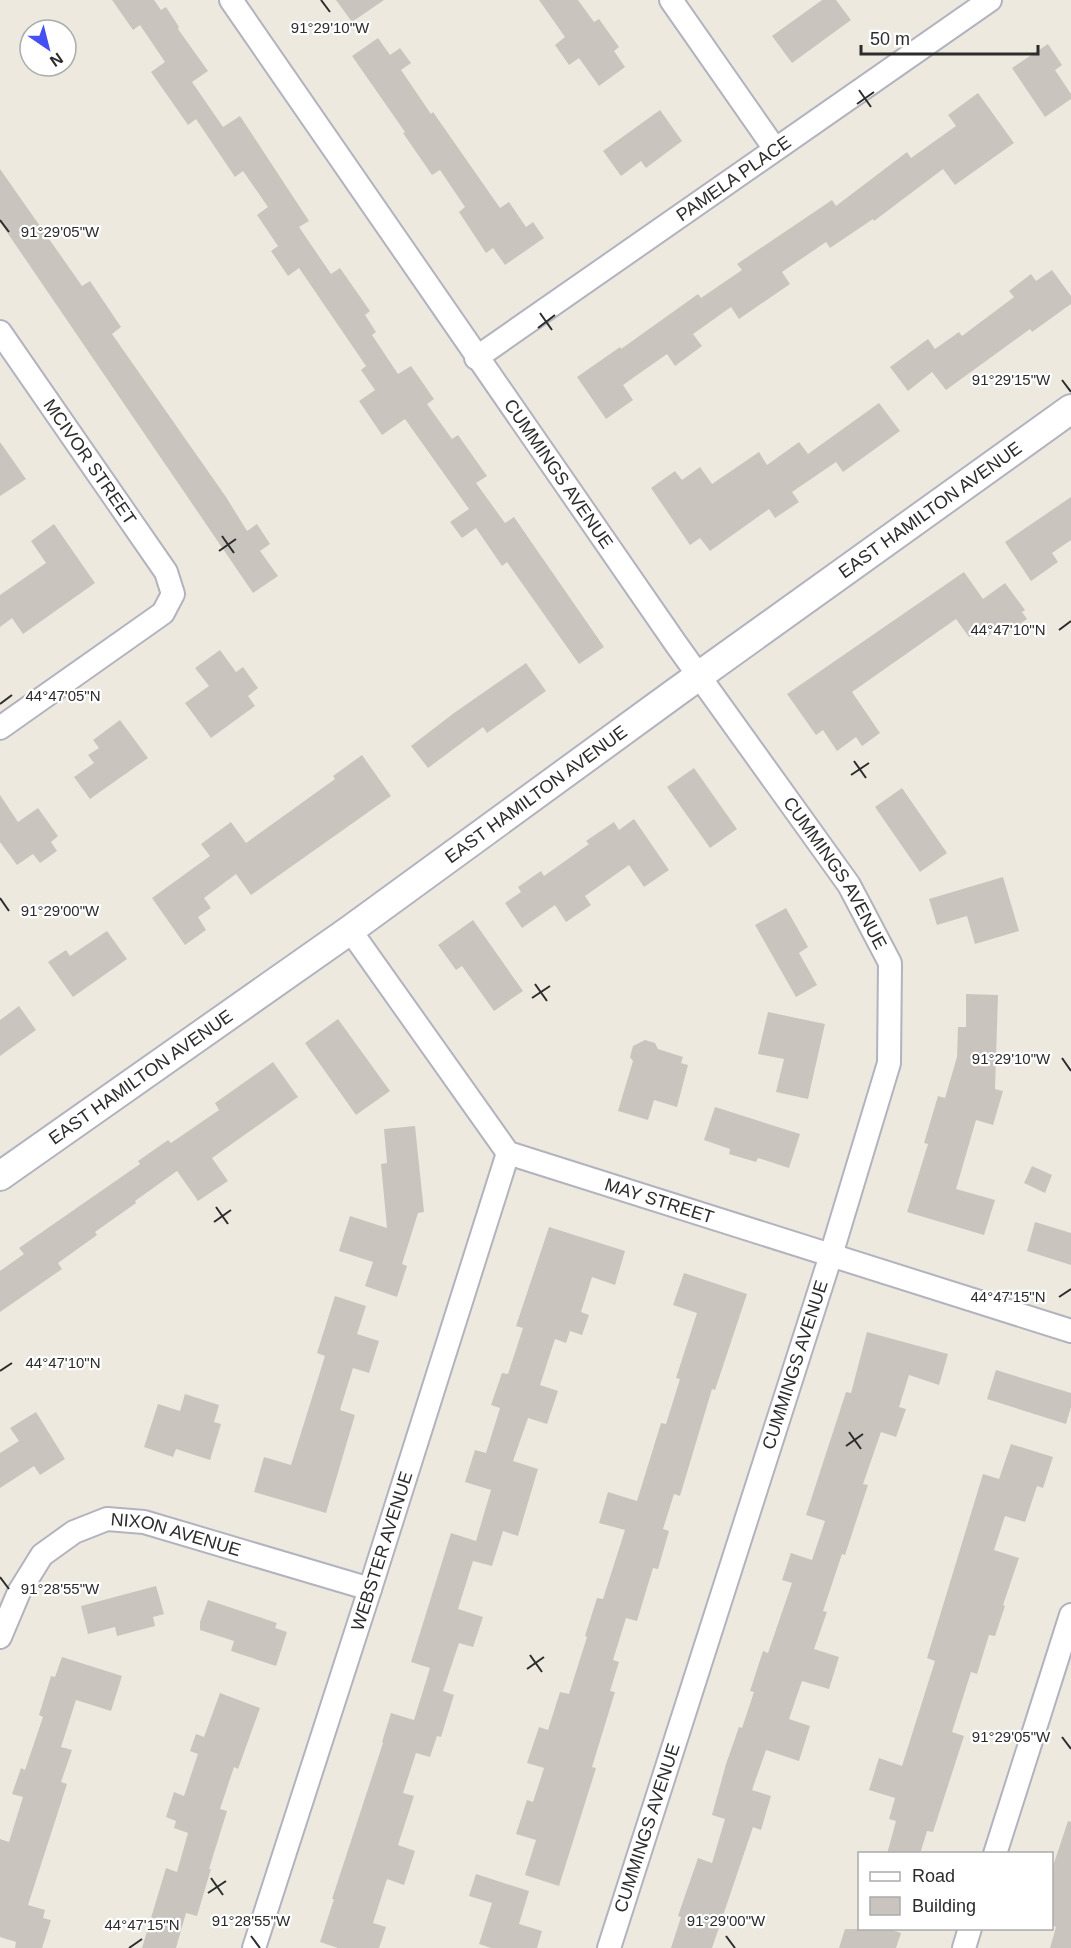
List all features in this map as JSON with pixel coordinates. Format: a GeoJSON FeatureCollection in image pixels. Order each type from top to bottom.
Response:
{"type":"FeatureCollection","features":[{"type":"Feature","properties":{"kind":"street","name":"CUMMINGS AVENUE"},"geometry":{"type":"LineString","coordinates":[[231,0],[476,358],[698,676],[849,885],[890,963],[889,1063],[831,1255],[609,1948]]}},
{"type":"Feature","properties":{"kind":"street"},"geometry":{"type":"LineString","coordinates":[[671,0],[775,149]]}},
{"type":"Feature","properties":{"kind":"street","name":"PAMELA PLACE"},"geometry":{"type":"LineString","coordinates":[[476,358],[990,0]]}},
{"type":"Feature","properties":{"kind":"street","name":"MCIVOR STREET"},"geometry":{"type":"LineString","coordinates":[[0,332],[166,572],[173,594],[164,613],[0,728]]}},
{"type":"Feature","properties":{"kind":"street","name":"EAST HAMILTON AVENUE"},"geometry":{"type":"LineString","coordinates":[[0,1176],[350,930],[698,676],[1071,409]]}},
{"type":"Feature","properties":{"kind":"street"},"geometry":{"type":"LineString","coordinates":[[350,930],[508,1153]]}},
{"type":"Feature","properties":{"kind":"street","name":"MAY STREET"},"geometry":{"type":"LineString","coordinates":[[508,1153],[1071,1331]]}},
{"type":"Feature","properties":{"kind":"street","name":"WEBSTER AVENUE"},"geometry":{"type":"LineString","coordinates":[[254,1948],[508,1153]]}},
{"type":"Feature","properties":{"kind":"street","name":"NIXON AVENUE"},"geometry":{"type":"LineString","coordinates":[[0,1637],[18,1592],[42,1555],[74,1532],[107,1519],[144,1522],[370,1589]]}},
{"type":"Feature","properties":{"kind":"street"},"geometry":{"type":"LineString","coordinates":[[995,1852],[1071,1615]]}},
{"type":"Feature","properties":{"kind":"street"},"geometry":{"type":"LineString","coordinates":[[964,1948],[970,1930]]}},
{"type":"Feature","properties":{"kind":"building"},"geometry":{"type":"Polygon","coordinates":[[[112,0],[154,0],[161,10],[166,7],[179,27],[178,29],[208,71],[192,82],[223,127],[240,116],[309,221],[299,227],[331,274],[340,268],[370,311],[365,315],[376,332],[372,335],[398,374],[411,366],[434,399],[427,404],[452,439],[458,435],[487,476],[476,483],[505,523],[514,517],[604,647],[579,664],[507,562],[502,566],[476,528],[462,538],[450,522],[469,509],[405,419],[382,435],[359,401],[375,390],[361,370],[366,366],[299,268],[288,276],[271,251],[278,246],[257,215],[268,207],[243,171],[235,177],[196,119],[188,125],[151,72],[165,62],[140,25],[133,30],[112,0]]]}},
{"type":"Feature","properties":{"kind":"building"},"geometry":{"type":"Polygon","coordinates":[[[336,0],[384,0],[352,22],[336,0]]]}},
{"type":"Feature","properties":{"kind":"building"},"geometry":{"type":"Polygon","coordinates":[[[539,0],[578,0],[594,22],[599,19],[619,47],[614,51],[625,67],[599,86],[579,58],[569,65],[555,45],[565,37],[539,0]]]}},
{"type":"Feature","properties":{"kind":"building"},"geometry":{"type":"Polygon","coordinates":[[[822,0],[836,0],[851,20],[792,63],[772,36],[822,0]]]}},
{"type":"Feature","properties":{"kind":"building"},"geometry":{"type":"Polygon","coordinates":[[[378,38],[390,55],[400,48],[411,63],[401,70],[500,208],[509,202],[526,227],[533,222],[544,238],[505,265],[493,248],[486,253],[459,212],[465,207],[440,170],[432,175],[352,56],[378,38]]]}},
{"type":"Feature","properties":{"kind":"building"},"geometry":{"type":"Polygon","coordinates":[[[1048,44],[1062,65],[1055,70],[1071,94],[1071,99],[1045,117],[1012,68],[1048,44]]]}},
{"type":"Feature","properties":{"kind":"building"},"geometry":{"type":"Polygon","coordinates":[[[978,93],[1014,143],[955,185],[943,169],[874,221],[873,219],[830,248],[826,242],[782,272],[790,284],[739,319],[731,307],[693,334],[702,346],[675,366],[667,354],[623,385],[633,400],[606,419],[577,377],[698,294],[701,298],[742,270],[737,264],[832,200],[836,206],[907,152],[911,158],[956,126],[948,115],[978,93]]]}},
{"type":"Feature","properties":{"kind":"building"},"geometry":{"type":"Polygon","coordinates":[[[660,110],[682,141],[646,168],[641,161],[621,176],[603,151],[660,110]]]}},
{"type":"Feature","properties":{"kind":"building"},"geometry":{"type":"Polygon","coordinates":[[[0,169],[82,286],[90,281],[121,327],[112,334],[226,497],[247,531],[257,524],[270,544],[260,551],[278,576],[253,593],[0,222],[0,169]]]}},
{"type":"Feature","properties":{"kind":"building"},"geometry":{"type":"Polygon","coordinates":[[[1052,270],[1071,296],[1071,304],[1032,332],[1030,329],[946,390],[932,372],[908,391],[890,367],[928,339],[935,349],[959,332],[962,336],[1014,297],[1009,291],[1031,274],[1036,281],[1052,270]]]}},
{"type":"Feature","properties":{"kind":"building"},"geometry":{"type":"Polygon","coordinates":[[[879,403],[900,431],[843,472],[836,462],[792,492],[799,502],[775,518],[769,509],[710,551],[700,538],[690,545],[651,488],[675,471],[682,480],[700,467],[712,484],[759,452],[767,465],[799,442],[808,454],[879,403]]]}},
{"type":"Feature","properties":{"kind":"building"},"geometry":{"type":"Polygon","coordinates":[[[0,442],[26,479],[0,496],[0,442]]]}},
{"type":"Feature","properties":{"kind":"building"},"geometry":{"type":"Polygon","coordinates":[[[1071,497],[1071,540],[1052,553],[1058,562],[1031,581],[1005,542],[1071,497]]]}},
{"type":"Feature","properties":{"kind":"building"},"geometry":{"type":"Polygon","coordinates":[[[54,524],[95,583],[23,634],[12,618],[0,627],[0,595],[46,563],[31,541],[54,524]]]}},
{"type":"Feature","properties":{"kind":"building"},"geometry":{"type":"Polygon","coordinates":[[[964,572],[983,599],[1005,583],[1025,610],[1022,612],[1027,619],[1003,636],[998,628],[988,636],[983,628],[969,637],[956,619],[852,692],[880,733],[862,746],[856,737],[837,751],[823,730],[816,735],[787,694],[964,572]]]}},
{"type":"Feature","properties":{"kind":"building"},"geometry":{"type":"Polygon","coordinates":[[[220,650],[236,672],[243,667],[258,688],[248,696],[255,706],[211,738],[185,703],[209,686],[195,668],[220,650]]]}},
{"type":"Feature","properties":{"kind":"building"},"geometry":{"type":"Polygon","coordinates":[[[526,663],[546,691],[487,733],[483,727],[428,768],[411,746],[526,663]]]}},
{"type":"Feature","properties":{"kind":"building"},"geometry":{"type":"Polygon","coordinates":[[[120,720],[148,758],[90,799],[74,777],[94,763],[88,755],[99,748],[93,740],[120,720]]]}},
{"type":"Feature","properties":{"kind":"building"},"geometry":{"type":"Polygon","coordinates":[[[362,755],[391,796],[251,895],[236,874],[204,898],[211,908],[198,917],[206,930],[185,945],[152,898],[210,856],[201,844],[231,822],[246,843],[335,779],[333,776],[362,755]]]}},
{"type":"Feature","properties":{"kind":"building"},"geometry":{"type":"Polygon","coordinates":[[[694,768],[737,829],[710,848],[667,787],[694,768]]]}},
{"type":"Feature","properties":{"kind":"building"},"geometry":{"type":"Polygon","coordinates":[[[902,788],[947,853],[920,872],[875,807],[902,788]]]}},
{"type":"Feature","properties":{"kind":"building"},"geometry":{"type":"Polygon","coordinates":[[[0,795],[18,822],[38,808],[58,836],[51,842],[57,851],[40,863],[33,854],[17,865],[0,842],[0,795]]]}},
{"type":"Feature","properties":{"kind":"building"},"geometry":{"type":"Polygon","coordinates":[[[634,819],[669,870],[644,887],[629,865],[585,896],[591,905],[566,922],[555,905],[522,928],[505,903],[521,892],[518,887],[541,871],[544,876],[589,844],[586,841],[614,822],[619,830],[634,819]]]}},
{"type":"Feature","properties":{"kind":"building"},"geometry":{"type":"Polygon","coordinates":[[[1003,877],[1019,931],[975,944],[967,916],[937,925],[929,899],[1003,877]]]}},
{"type":"Feature","properties":{"kind":"building"},"geometry":{"type":"Polygon","coordinates":[[[786,908],[808,947],[799,953],[817,985],[796,997],[755,925],[786,908]]]}},
{"type":"Feature","properties":{"kind":"building"},"geometry":{"type":"Polygon","coordinates":[[[473,920],[523,991],[494,1011],[462,966],[456,970],[438,945],[473,920]]]}},
{"type":"Feature","properties":{"kind":"building"},"geometry":{"type":"Polygon","coordinates":[[[107,931],[127,959],[73,997],[48,962],[66,950],[70,956],[107,931]]]}},
{"type":"Feature","properties":{"kind":"building"},"geometry":{"type":"Polygon","coordinates":[[[966,994],[998,995],[995,1089],[1003,1091],[993,1125],[976,1120],[956,1189],[995,1200],[984,1235],[907,1212],[928,1144],[924,1143],[938,1096],[945,1098],[957,1057],[958,1027],[966,1027],[966,994]]]}},
{"type":"Feature","properties":{"kind":"building"},"geometry":{"type":"Polygon","coordinates":[[[19,1006],[36,1030],[0,1056],[0,1020],[19,1006]]]}},
{"type":"Feature","properties":{"kind":"building"},"geometry":{"type":"Polygon","coordinates":[[[768,1012],[825,1024],[808,1099],[776,1092],[784,1059],[758,1054],[768,1012]]]}},
{"type":"Feature","properties":{"kind":"building"},"geometry":{"type":"Polygon","coordinates":[[[338,1019],[390,1091],[356,1115],[305,1043],[338,1019]]]}},
{"type":"Feature","properties":{"kind":"building"},"geometry":{"type":"Polygon","coordinates":[[[645,1040],[655,1043],[658,1049],[683,1057],[681,1063],[688,1065],[677,1107],[654,1100],[648,1120],[618,1111],[633,1061],[630,1057],[633,1046],[645,1040]]]}},
{"type":"Feature","properties":{"kind":"building"},"geometry":{"type":"Polygon","coordinates":[[[273,1062],[298,1097],[212,1158],[228,1181],[198,1201],[177,1171],[135,1201],[136,1203],[95,1232],[97,1235],[58,1263],[62,1269],[0,1312],[0,1271],[24,1254],[19,1248],[140,1164],[138,1161],[168,1140],[171,1143],[219,1110],[215,1103],[273,1062]]]}},
{"type":"Feature","properties":{"kind":"building"},"geometry":{"type":"Polygon","coordinates":[[[715,1107],[800,1134],[789,1168],[758,1158],[756,1162],[729,1154],[730,1149],[704,1140],[715,1107]]]}},
{"type":"Feature","properties":{"kind":"building"},"geometry":{"type":"Polygon","coordinates":[[[415,1126],[424,1212],[418,1213],[402,1264],[407,1266],[397,1297],[365,1286],[373,1262],[339,1251],[350,1216],[387,1228],[381,1164],[387,1163],[384,1129],[415,1126]]]}},
{"type":"Feature","properties":{"kind":"building"},"geometry":{"type":"Polygon","coordinates":[[[1032,1166],[1052,1175],[1045,1193],[1024,1183],[1032,1166]]]}},
{"type":"Feature","properties":{"kind":"building"},"geometry":{"type":"Polygon","coordinates":[[[1035,1222],[1071,1233],[1071,1265],[1027,1251],[1035,1222]]]}},
{"type":"Feature","properties":{"kind":"building"},"geometry":{"type":"Polygon","coordinates":[[[549,1227],[625,1251],[615,1285],[592,1277],[581,1312],[589,1315],[582,1335],[570,1331],[566,1343],[555,1339],[540,1385],[558,1391],[547,1424],[528,1418],[513,1461],[538,1469],[518,1536],[503,1531],[492,1566],[473,1561],[458,1609],[483,1617],[473,1647],[459,1643],[443,1691],[454,1695],[441,1737],[437,1736],[430,1757],[416,1753],[403,1793],[414,1796],[398,1845],[415,1851],[404,1885],[387,1879],[373,1923],[386,1927],[379,1948],[338,1948],[320,1942],[334,1899],[332,1899],[391,1713],[414,1720],[430,1668],[411,1662],[451,1533],[476,1541],[491,1490],[465,1482],[475,1450],[486,1453],[500,1408],[491,1405],[502,1373],[508,1374],[523,1328],[516,1326],[549,1227]]]}},
{"type":"Feature","properties":{"kind":"building"},"geometry":{"type":"Polygon","coordinates":[[[684,1273],[747,1294],[715,1390],[712,1389],[680,1496],[674,1494],[663,1529],[669,1531],[658,1569],[653,1568],[637,1621],[626,1618],[613,1660],[619,1662],[610,1691],[615,1692],[592,1767],[596,1768],[559,1886],[525,1875],[536,1840],[516,1834],[527,1800],[533,1802],[544,1768],[527,1763],[539,1727],[548,1730],[560,1692],[569,1694],[597,1598],[603,1599],[625,1530],[599,1523],[608,1492],[637,1501],[661,1423],[666,1424],[680,1379],[676,1378],[697,1313],[673,1305],[684,1273]]]}},
{"type":"Feature","properties":{"kind":"building"},"geometry":{"type":"Polygon","coordinates":[[[335,1296],[366,1306],[357,1334],[379,1341],[369,1373],[353,1368],[340,1410],[355,1415],[326,1513],[254,1492],[264,1457],[291,1465],[325,1356],[317,1353],[335,1296]]]}},
{"type":"Feature","properties":{"kind":"building"},"geometry":{"type":"Polygon","coordinates":[[[867,1332],[948,1354],[939,1385],[909,1375],[899,1407],[906,1409],[896,1437],[881,1432],[863,1484],[868,1485],[845,1555],[842,1554],[823,1611],[827,1612],[814,1649],[839,1657],[829,1689],[802,1681],[789,1719],[810,1726],[799,1761],[766,1750],[752,1790],[771,1796],[761,1830],[753,1827],[712,1948],[671,1948],[681,1917],[678,1916],[698,1858],[712,1863],[725,1819],[712,1815],[726,1764],[739,1727],[742,1728],[754,1692],[750,1691],[763,1651],[768,1653],[792,1583],[782,1580],[791,1553],[812,1560],[825,1521],[806,1515],[846,1392],[851,1393],[867,1332]]]}},
{"type":"Feature","properties":{"kind":"building"},"geometry":{"type":"Polygon","coordinates":[[[996,1370],[1071,1393],[1071,1407],[1066,1424],[987,1399],[996,1370]]]}},
{"type":"Feature","properties":{"kind":"building"},"geometry":{"type":"Polygon","coordinates":[[[185,1394],[219,1405],[214,1422],[221,1424],[210,1460],[176,1449],[173,1457],[144,1447],[158,1404],[180,1411],[185,1394]]]}},
{"type":"Feature","properties":{"kind":"building"},"geometry":{"type":"Polygon","coordinates":[[[36,1412],[65,1459],[40,1475],[34,1466],[0,1488],[0,1453],[19,1441],[10,1428],[36,1412]]]}},
{"type":"Feature","properties":{"kind":"building"},"geometry":{"type":"Polygon","coordinates":[[[1011,1444],[1053,1457],[1043,1488],[1037,1486],[1025,1522],[1005,1516],[994,1550],[1019,1558],[995,1636],[989,1635],[977,1674],[971,1672],[952,1732],[964,1736],[933,1832],[927,1831],[921,1852],[888,1852],[896,1821],[889,1819],[895,1798],[869,1790],[879,1758],[902,1766],[935,1661],[927,1658],[983,1474],[999,1479],[1011,1444]]]}},
{"type":"Feature","properties":{"kind":"building"},"geometry":{"type":"Polygon","coordinates":[[[156,1586],[164,1614],[153,1617],[155,1626],[117,1636],[115,1627],[88,1634],[81,1606],[156,1586]]]}},
{"type":"Feature","properties":{"kind":"building"},"geometry":{"type":"Polygon","coordinates":[[[208,1600],[277,1623],[275,1628],[287,1632],[276,1666],[231,1651],[234,1641],[200,1630],[200,1622],[208,1600]]]}},
{"type":"Feature","properties":{"kind":"building"},"geometry":{"type":"Polygon","coordinates":[[[62,1657],[122,1676],[111,1711],[76,1700],[61,1747],[72,1750],[61,1782],[67,1784],[28,1905],[45,1910],[43,1918],[51,1920],[42,1948],[15,1948],[16,1942],[0,1937],[0,1839],[9,1842],[23,1797],[12,1794],[21,1768],[25,1770],[43,1717],[39,1715],[51,1676],[55,1677],[62,1657]]]}},
{"type":"Feature","properties":{"kind":"building"},"geometry":{"type":"Polygon","coordinates":[[[220,1693],[260,1708],[238,1769],[234,1767],[220,1809],[227,1811],[197,1916],[186,1913],[176,1948],[142,1948],[166,1868],[177,1872],[188,1833],[174,1828],[176,1821],[166,1817],[174,1792],[184,1796],[198,1754],[190,1751],[196,1734],[204,1737],[220,1693]]]}},
{"type":"Feature","properties":{"kind":"building"},"geometry":{"type":"Polygon","coordinates":[[[1068,1821],[1071,1822],[1071,1948],[1050,1948],[1056,1927],[1053,1926],[1053,1866],[1068,1821]]]}},
{"type":"Feature","properties":{"kind":"building"},"geometry":{"type":"Polygon","coordinates":[[[476,1874],[529,1891],[519,1924],[542,1931],[537,1948],[491,1948],[479,1944],[492,1903],[469,1896],[476,1874]]]}},
{"type":"Feature","properties":{"kind":"building"},"geometry":{"type":"Polygon","coordinates":[[[845,1929],[892,1930],[901,1933],[896,1948],[839,1948],[845,1929]]]}}]}
